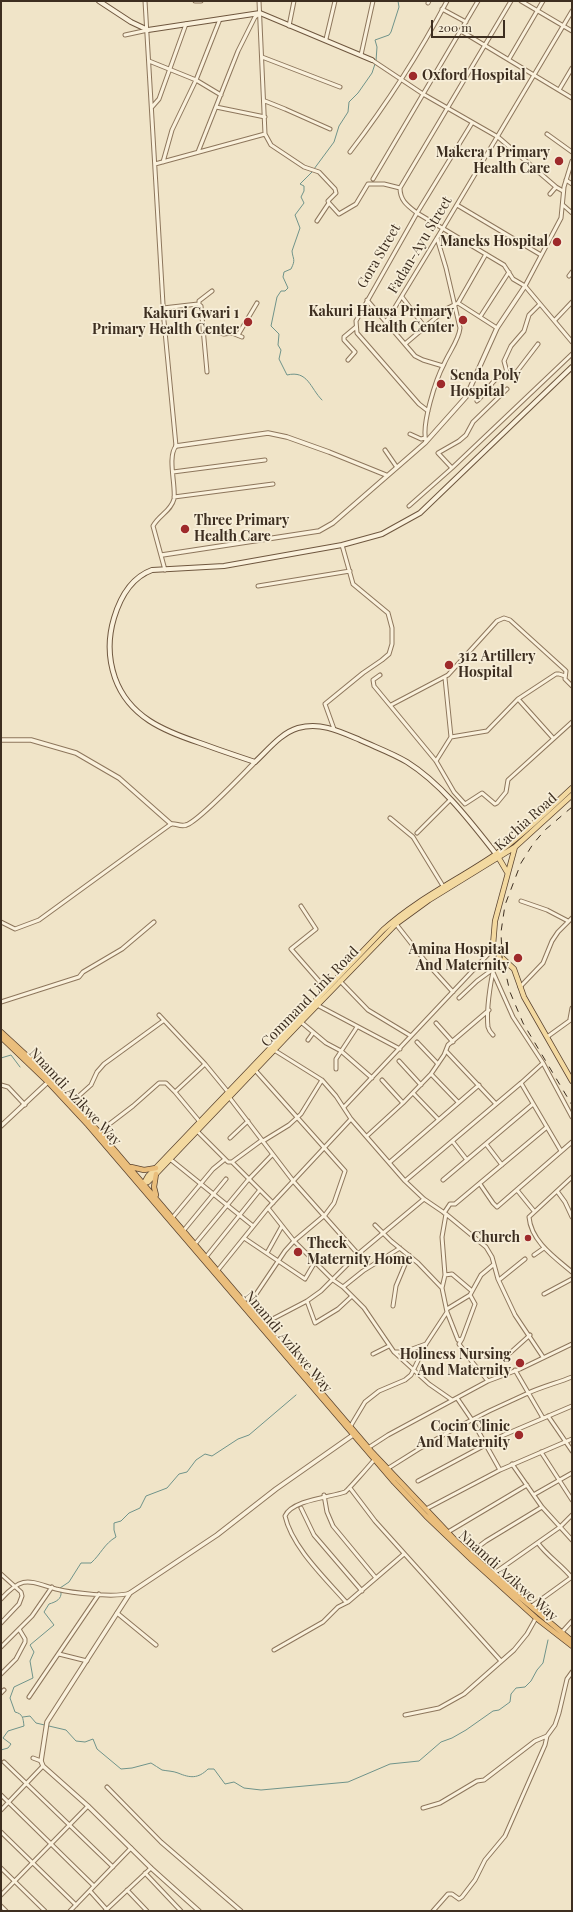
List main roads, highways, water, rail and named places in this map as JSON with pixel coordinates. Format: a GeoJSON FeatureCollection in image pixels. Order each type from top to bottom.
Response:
{"type":"FeatureCollection","features":[{"type":"Feature","properties":{"kind":"highway","name":"Nnamdi Azikwe Way"},"geometry":{"type":"LineString","coordinates":[[1,1032],[72,1102],[100,1132],[387,1469],[470,1553],[572,1640]]}},
{"type":"Feature","properties":{"kind":"highway","name":"Nnamdi Azikwe Way"},"geometry":{"type":"LineString","coordinates":[[1,1037],[48,1082],[88,1125],[374,1460],[431,1521],[536,1618],[572,1646]]}},
{"type":"Feature","properties":{"kind":"highway"},"geometry":{"type":"LineString","coordinates":[[126,1163],[132,1168],[140,1170],[156,1168]]}},
{"type":"Feature","properties":{"kind":"highway"},"geometry":{"type":"LineString","coordinates":[[156,1174],[154,1186],[159,1202]]}},
{"type":"Feature","properties":{"kind":"main road"},"geometry":{"type":"LineString","coordinates":[[99,1],[131,22],[148,30],[260,13],[372,60]]}},
{"type":"Feature","properties":{"kind":"main road"},"geometry":{"type":"LineString","coordinates":[[497,856],[450,800],[428,778],[406,762],[334,729],[313,726],[292,730],[255,762],[169,732],[148,721],[131,706],[119,688],[112,671],[109,654],[109,633],[126,590],[136,578],[152,570],[224,566],[342,545],[382,534],[420,512],[572,367]]}},
{"type":"Feature","properties":{"kind":"main road","name":"Kachia Road"},"geometry":{"type":"LineString","coordinates":[[497,856],[572,788]]}},
{"type":"Feature","properties":{"kind":"main road","name":"Kachia Road"},"geometry":{"type":"LineString","coordinates":[[497,856],[515,847],[572,795]]}},
{"type":"Feature","properties":{"kind":"main road"},"geometry":{"type":"LineString","coordinates":[[507,872],[515,847]]}},
{"type":"Feature","properties":{"kind":"main road","name":"Kachia Road"},"geometry":{"type":"LineString","coordinates":[[497,856],[507,872],[494,928],[494,948],[498,955],[513,966],[520,988],[572,1081]]}},
{"type":"Feature","properties":{"kind":"main road","name":"Command Link Road"},"geometry":{"type":"LineString","coordinates":[[144,1183],[156,1174],[197,1131],[326,989],[392,922],[443,886],[497,856]]}},
{"type":"Feature","properties":{"kind":"main road","name":"Command Link Road"},"geometry":{"type":"LineString","coordinates":[[243,1080],[255,1070],[396,924],[429,900],[497,856]]}},
{"type":"Feature","properties":{"kind":"main road","name":"Command Link Road"},"geometry":{"type":"LineString","coordinates":[[144,1183],[156,1168],[200,1122],[229,1095]]}},
{"type":"Feature","properties":{"kind":"main road"},"geometry":{"type":"LineString","coordinates":[[136,1180],[144,1183],[149,1195]]}},
{"type":"Feature","properties":{"kind":"waterway"},"geometry":{"type":"LineString","coordinates":[[376,61],[377,47],[375,40],[389,35],[391,32],[399,7],[398,1]]}},
{"type":"Feature","properties":{"kind":"waterway"},"geometry":{"type":"LineString","coordinates":[[314,169],[334,142],[339,126],[348,112],[349,102],[358,93],[372,73],[375,64]]}},
{"type":"Feature","properties":{"kind":"waterway"},"geometry":{"type":"LineString","coordinates":[[312,172],[300,184],[304,186],[304,191],[301,197],[304,203],[295,215],[300,228],[292,251],[294,260],[291,269],[284,272],[283,277],[288,288],[285,291],[281,291],[277,297],[271,326],[279,334],[278,345],[281,350],[279,359],[287,375],[300,375],[308,381],[322,400]]}},
{"type":"Feature","properties":{"kind":"waterway"},"geometry":{"type":"LineString","coordinates":[[1,1058],[11,1055],[20,1067]]}},
{"type":"Feature","properties":{"kind":"waterway"},"geometry":{"type":"LineString","coordinates":[[60,1588],[69,1582],[81,1563],[91,1563],[108,1543],[116,1537],[114,1523],[121,1521],[129,1513],[140,1508],[146,1496],[167,1488],[179,1474],[187,1472],[196,1460],[205,1454],[212,1456],[238,1439],[249,1435],[296,1395]]}},
{"type":"Feature","properties":{"kind":"waterway"},"geometry":{"type":"LineString","coordinates":[[1,1750],[8,1748],[11,1744],[3,1738],[8,1731],[24,1726],[22,1717],[20,1714],[15,1712],[10,1698],[14,1687],[33,1678],[30,1661],[34,1652],[30,1645],[54,1625],[44,1612],[49,1604],[59,1598],[61,1592]]}},
{"type":"Feature","properties":{"kind":"waterway"},"geometry":{"type":"LineString","coordinates":[[23,1717],[30,1716],[36,1723],[66,1730],[76,1741],[85,1742],[93,1739],[97,1749],[121,1769],[151,1763],[162,1770],[190,1777],[201,1775],[208,1769],[214,1769],[225,1784],[234,1782],[244,1788],[261,1790],[348,1782],[390,1764],[419,1761],[441,1742],[466,1730],[493,1711],[499,1710],[510,1702],[511,1694],[516,1688],[525,1687],[531,1681],[543,1663],[548,1640]]}},
{"type":"Feature","properties":{"kind":"railway"},"geometry":{"type":"LineString","coordinates":[[572,807],[545,830],[533,844],[521,863],[505,905],[501,932],[502,957],[510,992],[523,1023],[572,1105]]}},
{"type":"Feature","properties":{"kind":"place","name":"Oxford Hospital"},"geometry":{"type":"Point","coordinates":[413,76]}},
{"type":"Feature","properties":{"kind":"place","name":"Makera 1 Primary Health Care"},"geometry":{"type":"Point","coordinates":[559,161]}},
{"type":"Feature","properties":{"kind":"place","name":"Maneks Hospital"},"geometry":{"type":"Point","coordinates":[557,242]}},
{"type":"Feature","properties":{"kind":"place","name":"Kakuri Hausa Primary Health Center"},"geometry":{"type":"Point","coordinates":[463,320]}},
{"type":"Feature","properties":{"kind":"place","name":"Kakuri Gwari 1 Primary Health Center"},"geometry":{"type":"Point","coordinates":[248,322]}},
{"type":"Feature","properties":{"kind":"place","name":"Senda Poly Hospital"},"geometry":{"type":"Point","coordinates":[441,384]}},
{"type":"Feature","properties":{"kind":"place","name":"Three Primary Health Care"},"geometry":{"type":"Point","coordinates":[185,529]}},
{"type":"Feature","properties":{"kind":"place","name":"312 Artillery Hospital"},"geometry":{"type":"Point","coordinates":[449,665]}},
{"type":"Feature","properties":{"kind":"place","name":"Amina Hospital And Maternity"},"geometry":{"type":"Point","coordinates":[518,958]}},
{"type":"Feature","properties":{"kind":"place","name":"Church"},"geometry":{"type":"Point","coordinates":[528,1238]}},
{"type":"Feature","properties":{"kind":"place","name":"Theck Maternity Home"},"geometry":{"type":"Point","coordinates":[298,1252]}},
{"type":"Feature","properties":{"kind":"place","name":"Holiness Nursing And Maternity"},"geometry":{"type":"Point","coordinates":[520,1363]}},
{"type":"Feature","properties":{"kind":"place","name":"Cocin Clinic And Maternity"},"geometry":{"type":"Point","coordinates":[519,1435]}}]}
